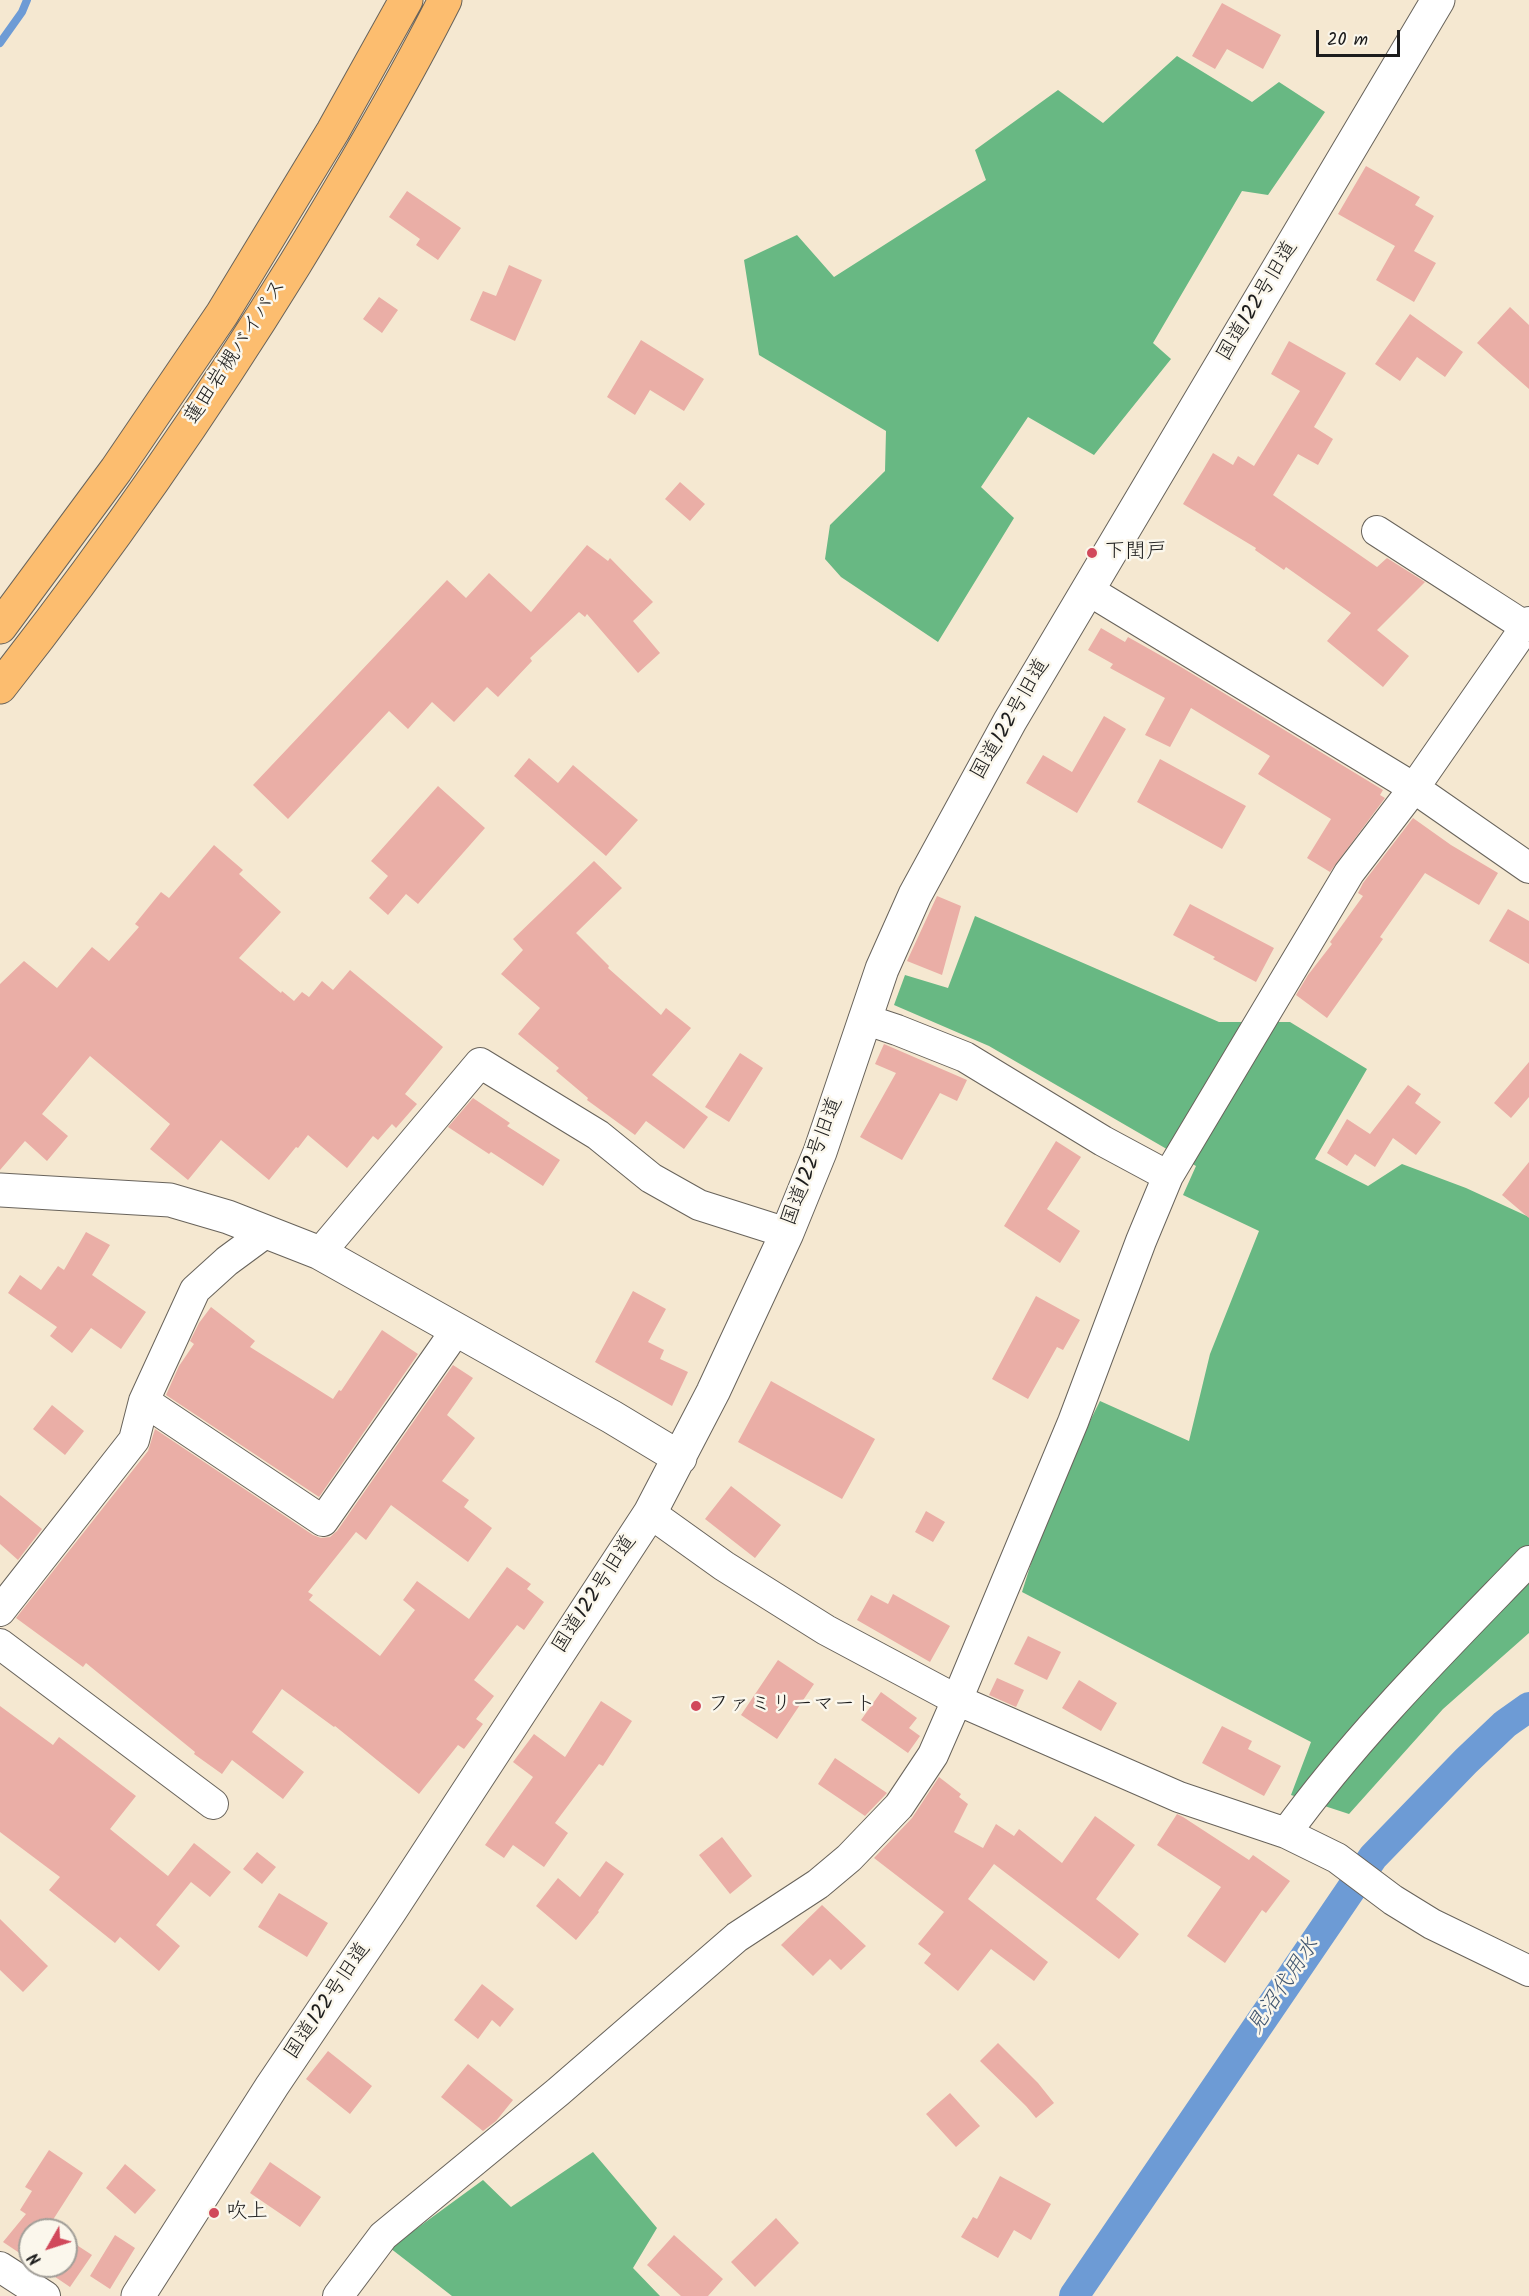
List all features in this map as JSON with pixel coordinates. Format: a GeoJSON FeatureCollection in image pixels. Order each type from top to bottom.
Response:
{"type":"FeatureCollection","features":[{"type":"Feature","properties":{"kind":"highway","name":"蓮田岩槻バイパス"},"geometry":{"type":"LineString","coordinates":[[0,627],[116,470],[222,314],[333,131],[406,0]]}},
{"type":"Feature","properties":{"kind":"highway","name":"蓮田岩槻バイパス"},"geometry":{"type":"LineString","coordinates":[[0,687],[43,633],[148,490],[255,329],[365,149],[445,0]]}},
{"type":"Feature","properties":{"kind":"street","name":"国道122号旧道"},"geometry":{"type":"LineString","coordinates":[[138,2296],[272,2086],[390,1911],[650,1513],[713,1392],[787,1233],[820,1152],[882,969],[915,895],[998,742],[1438,0]]}},
{"type":"Feature","properties":{"kind":"street"},"geometry":{"type":"LineString","coordinates":[[338,2296],[383,2236],[558,2092],[738,1937],[818,1884],[849,1858],[898,1806],[933,1755],[1073,1422],[1168,1176],[1349,873],[1414,788],[1527,624],[1377,531]]}},
{"type":"Feature","properties":{"kind":"street"},"geometry":{"type":"LineString","coordinates":[[1088,590],[1414,788],[1529,868]]}},
{"type":"Feature","properties":{"kind":"street"},"geometry":{"type":"LineString","coordinates":[[864,1019],[965,1057],[1103,1141],[1168,1176]]}},
{"type":"Feature","properties":{"kind":"street"},"geometry":{"type":"LineString","coordinates":[[320,1253],[480,1063],[598,1135],[651,1178],[699,1205],[787,1233]]}},
{"type":"Feature","properties":{"kind":"street"},"geometry":{"type":"LineString","coordinates":[[0,1190],[170,1200],[228,1217],[320,1253],[680,1458]]}},
{"type":"Feature","properties":{"kind":"street"},"geometry":{"type":"LineString","coordinates":[[0,1611],[134,1440],[144,1401],[195,1290],[265,1233]]}},
{"type":"Feature","properties":{"kind":"street"},"geometry":{"type":"LineString","coordinates":[[144,1401],[324,1521],[457,1329]]}},
{"type":"Feature","properties":{"kind":"street"},"geometry":{"type":"LineString","coordinates":[[650,1513],[724,1566],[826,1630],[957,1700],[1179,1797],[1286,1833],[1343,1862],[1432,1924],[1529,1971]]}},
{"type":"Feature","properties":{"kind":"street"},"geometry":{"type":"LineString","coordinates":[[1286,1833],[1311,1799],[1409,1686],[1529,1561]]}},
{"type":"Feature","properties":{"kind":"street"},"geometry":{"type":"LineString","coordinates":[[0,1644],[213,1804]]}},
{"type":"Feature","properties":{"kind":"street"},"geometry":{"type":"LineString","coordinates":[[0,2267],[45,2296]]}},
{"type":"Feature","properties":{"kind":"green space"},"geometry":{"type":"Polygon","coordinates":[[[1177,56],[1252,102],[1279,82],[1325,112],[1268,195],[1242,191],[1153,343],[1171,359],[1094,455],[1028,417],[981,487],[1014,518],[938,642],[841,577],[825,559],[830,525],[885,471],[886,431],[759,355],[744,260],[797,235],[834,277],[986,180],[975,150],[1058,90],[1103,123],[1177,56]]]}},
{"type":"Feature","properties":{"kind":"green space"},"geometry":{"type":"Polygon","coordinates":[[[975,916],[1219,1022],[1290,1022],[1367,1069],[1315,1159],[1368,1186],[1402,1164],[1466,1188],[1529,1217],[1529,1633],[1443,1709],[1349,1814],[1291,1795],[1311,1742],[1022,1592],[1052,1497],[1100,1401],[1189,1441],[1210,1354],[1259,1231],[1183,1195],[1196,1166],[989,1046],[894,1005],[905,975],[948,988],[975,916]]]}},
{"type":"Feature","properties":{"kind":"green space"},"geometry":{"type":"Polygon","coordinates":[[[593,2152],[657,2228],[633,2268],[660,2296],[452,2296],[390,2248],[483,2180],[511,2207],[593,2152]]]}},
{"type":"Feature","properties":{"kind":"building"},"geometry":{"type":"Polygon","coordinates":[[[1222,3],[1281,35],[1263,69],[1227,49],[1215,69],[1192,56],[1222,3]]]}},
{"type":"Feature","properties":{"kind":"building"},"geometry":{"type":"Polygon","coordinates":[[[1366,166],[1420,197],[1415,205],[1434,216],[1414,251],[1436,263],[1414,302],[1376,280],[1395,246],[1338,214],[1366,166]]]}},
{"type":"Feature","properties":{"kind":"building"},"geometry":{"type":"Polygon","coordinates":[[[407,191],[461,228],[438,260],[416,245],[420,239],[389,217],[407,191]]]}},
{"type":"Feature","properties":{"kind":"building"},"geometry":{"type":"Polygon","coordinates":[[[509,265],[542,280],[515,341],[470,320],[483,291],[496,296],[509,265]]]}},
{"type":"Feature","properties":{"kind":"building"},"geometry":{"type":"Polygon","coordinates":[[[379,297],[398,310],[382,333],[363,319],[379,297]]]}},
{"type":"Feature","properties":{"kind":"building"},"geometry":{"type":"Polygon","coordinates":[[[1510,307],[1529,325],[1529,389],[1477,343],[1510,307]]]}},
{"type":"Feature","properties":{"kind":"building"},"geometry":{"type":"Polygon","coordinates":[[[1410,314],[1463,352],[1445,377],[1417,357],[1400,381],[1375,364],[1410,314]]]}},
{"type":"Feature","properties":{"kind":"building"},"geometry":{"type":"Polygon","coordinates":[[[641,340],[704,379],[684,411],[650,390],[635,415],[607,397],[641,340]]]}},
{"type":"Feature","properties":{"kind":"building"},"geometry":{"type":"Polygon","coordinates":[[[1289,341],[1346,373],[1314,427],[1333,439],[1318,465],[1298,454],[1273,495],[1377,567],[1387,558],[1425,582],[1377,630],[1409,656],[1383,687],[1327,641],[1351,613],[1286,567],[1284,570],[1255,550],[1256,548],[1183,504],[1213,453],[1233,465],[1238,456],[1254,466],[1300,391],[1271,374],[1289,341]]]}},
{"type":"Feature","properties":{"kind":"building"},"geometry":{"type":"Polygon","coordinates":[[[680,482],[705,504],[690,521],[665,499],[680,482]]]}},
{"type":"Feature","properties":{"kind":"building"},"geometry":{"type":"Polygon","coordinates":[[[587,545],[608,561],[610,558],[653,602],[633,621],[660,653],[638,673],[587,614],[585,617],[579,612],[530,658],[532,661],[498,697],[487,687],[454,722],[432,702],[408,729],[389,711],[288,819],[253,785],[447,580],[466,598],[489,573],[531,612],[587,545]]]}},
{"type":"Feature","properties":{"kind":"building"},"geometry":{"type":"Polygon","coordinates":[[[1101,628],[1125,642],[1128,637],[1181,667],[1383,790],[1380,795],[1385,798],[1330,872],[1307,858],[1331,819],[1258,774],[1270,756],[1191,708],[1170,747],[1145,735],[1165,698],[1110,668],[1113,664],[1088,650],[1101,628]]]}},
{"type":"Feature","properties":{"kind":"building"},"geometry":{"type":"Polygon","coordinates":[[[1104,716],[1126,729],[1077,813],[1026,783],[1043,755],[1072,772],[1104,716]]]}},
{"type":"Feature","properties":{"kind":"building"},"geometry":{"type":"Polygon","coordinates":[[[529,758],[558,783],[573,765],[638,820],[606,856],[514,776],[529,758]]]}},
{"type":"Feature","properties":{"kind":"building"},"geometry":{"type":"Polygon","coordinates":[[[1160,759],[1246,806],[1222,849],[1137,802],[1160,759]]]}},
{"type":"Feature","properties":{"kind":"building"},"geometry":{"type":"Polygon","coordinates":[[[438,786],[485,828],[418,904],[406,894],[388,915],[369,898],[388,876],[371,861],[438,786]]]}},
{"type":"Feature","properties":{"kind":"building"},"geometry":{"type":"Polygon","coordinates":[[[1413,818],[1451,845],[1498,873],[1479,905],[1425,873],[1380,937],[1383,939],[1327,1018],[1296,995],[1363,896],[1358,893],[1363,883],[1413,818]]]}},
{"type":"Feature","properties":{"kind":"building"},"geometry":{"type":"Polygon","coordinates":[[[214,845],[243,870],[239,874],[281,912],[239,958],[294,1001],[302,992],[309,997],[322,981],[333,990],[350,970],[443,1047],[405,1094],[417,1104],[396,1128],[392,1124],[378,1140],[373,1136],[347,1168],[308,1135],[269,1180],[221,1140],[188,1180],[150,1149],[170,1124],[90,1056],[42,1114],[68,1136],[47,1161],[25,1141],[0,1170],[0,984],[24,961],[57,988],[92,947],[109,961],[139,927],[135,924],[161,892],[169,898],[214,845]]]}},
{"type":"Feature","properties":{"kind":"building"},"geometry":{"type":"Polygon","coordinates":[[[594,861],[622,888],[576,933],[609,966],[608,968],[661,1015],[666,1008],[691,1028],[652,1075],[708,1117],[684,1149],[646,1121],[635,1135],[587,1100],[588,1098],[556,1071],[559,1068],[518,1034],[540,1008],[501,974],[523,950],[513,939],[594,861]]]}},
{"type":"Feature","properties":{"kind":"building"},"geometry":{"type":"Polygon","coordinates":[[[937,896],[961,906],[942,975],[907,961],[937,896]]]}},
{"type":"Feature","properties":{"kind":"building"},"geometry":{"type":"Polygon","coordinates":[[[1190,904],[1274,948],[1256,982],[1173,935],[1190,904]]]}},
{"type":"Feature","properties":{"kind":"building"},"geometry":{"type":"Polygon","coordinates":[[[1508,909],[1529,921],[1529,964],[1489,941],[1508,909]]]}},
{"type":"Feature","properties":{"kind":"building"},"geometry":{"type":"Polygon","coordinates":[[[884,1044],[967,1080],[957,1101],[940,1093],[902,1160],[860,1137],[896,1073],[875,1064],[884,1044]]]}},
{"type":"Feature","properties":{"kind":"building"},"geometry":{"type":"Polygon","coordinates":[[[740,1053],[763,1068],[729,1122],[705,1107],[740,1053]]]}},
{"type":"Feature","properties":{"kind":"building"},"geometry":{"type":"Polygon","coordinates":[[[1529,1062],[1529,1097],[1511,1118],[1494,1103],[1529,1062]]]}},
{"type":"Feature","properties":{"kind":"building"},"geometry":{"type":"Polygon","coordinates":[[[1408,1085],[1421,1094],[1415,1103],[1441,1122],[1416,1155],[1393,1138],[1375,1167],[1355,1154],[1347,1166],[1327,1153],[1347,1119],[1370,1134],[1408,1085]]]}},
{"type":"Feature","properties":{"kind":"building"},"geometry":{"type":"Polygon","coordinates":[[[473,1098],[510,1123],[507,1126],[560,1160],[543,1186],[448,1127],[473,1098]]]}},
{"type":"Feature","properties":{"kind":"building"},"geometry":{"type":"Polygon","coordinates":[[[1056,1141],[1081,1157],[1047,1209],[1080,1231],[1060,1263],[1004,1226],[1056,1141]]]}},
{"type":"Feature","properties":{"kind":"building"},"geometry":{"type":"Polygon","coordinates":[[[1529,1162],[1529,1218],[1502,1195],[1529,1162]]]}},
{"type":"Feature","properties":{"kind":"building"},"geometry":{"type":"Polygon","coordinates":[[[86,1232],[110,1245],[92,1275],[146,1312],[121,1349],[91,1328],[72,1353],[50,1336],[57,1327],[8,1293],[20,1275],[41,1290],[58,1266],[64,1270],[86,1232]]]}},
{"type":"Feature","properties":{"kind":"building"},"geometry":{"type":"Polygon","coordinates":[[[633,1291],[666,1309],[648,1342],[664,1350],[660,1359],[688,1372],[672,1406],[595,1362],[633,1291]]]}},
{"type":"Feature","properties":{"kind":"building"},"geometry":{"type":"Polygon","coordinates":[[[1036,1296],[1080,1320],[1063,1350],[1057,1347],[1028,1399],[992,1379],[1036,1296]]]}},
{"type":"Feature","properties":{"kind":"building"},"geometry":{"type":"Polygon","coordinates":[[[211,1307],[255,1341],[250,1347],[333,1399],[339,1390],[341,1391],[382,1330],[418,1354],[319,1497],[166,1395],[179,1366],[194,1344],[190,1341],[199,1323],[211,1307]]]}},
{"type":"Feature","properties":{"kind":"building"},"geometry":{"type":"Polygon","coordinates":[[[453,1365],[473,1378],[447,1415],[475,1438],[442,1481],[469,1500],[464,1507],[492,1528],[468,1562],[391,1505],[366,1540],[356,1532],[308,1592],[313,1595],[309,1600],[380,1656],[415,1610],[403,1600],[417,1581],[469,1619],[507,1567],[531,1584],[527,1589],[544,1602],[524,1630],[517,1625],[474,1680],[494,1696],[476,1719],[483,1724],[464,1749],[458,1745],[419,1794],[335,1726],[282,1689],[252,1732],[304,1772],[283,1799],[232,1760],[222,1774],[194,1754],[195,1752],[86,1663],[83,1667],[16,1618],[148,1451],[155,1429],[313,1535],[321,1538],[330,1537],[337,1531],[453,1365]]]}},
{"type":"Feature","properties":{"kind":"building"},"geometry":{"type":"Polygon","coordinates":[[[771,1381],[875,1439],[842,1499],[738,1442],[771,1381]]]}},
{"type":"Feature","properties":{"kind":"building"},"geometry":{"type":"Polygon","coordinates":[[[52,1405],[84,1431],[65,1455],[33,1429],[52,1405]]]}},
{"type":"Feature","properties":{"kind":"building"},"geometry":{"type":"Polygon","coordinates":[[[731,1486],[781,1525],[755,1558],[705,1519],[731,1486]]]}},
{"type":"Feature","properties":{"kind":"building"},"geometry":{"type":"Polygon","coordinates":[[[0,1495],[42,1529],[18,1560],[0,1544],[0,1495]]]}},
{"type":"Feature","properties":{"kind":"building"},"geometry":{"type":"Polygon","coordinates":[[[926,1511],[945,1522],[933,1542],[915,1532],[926,1511]]]}},
{"type":"Feature","properties":{"kind":"building"},"geometry":{"type":"Polygon","coordinates":[[[893,1594],[950,1626],[930,1662],[857,1620],[871,1595],[888,1604],[893,1594]]]}},
{"type":"Feature","properties":{"kind":"building"},"geometry":{"type":"Polygon","coordinates":[[[1028,1636],[1061,1652],[1047,1680],[1014,1664],[1028,1636]]]}},
{"type":"Feature","properties":{"kind":"building"},"geometry":{"type":"Polygon","coordinates":[[[778,1660],[814,1684],[777,1739],[741,1715],[778,1660]]]}},
{"type":"Feature","properties":{"kind":"building"},"geometry":{"type":"Polygon","coordinates":[[[997,1678],[1024,1690],[1016,1707],[989,1695],[997,1678]]]}},
{"type":"Feature","properties":{"kind":"building"},"geometry":{"type":"Polygon","coordinates":[[[1079,1680],[1117,1703],[1101,1731],[1062,1708],[1079,1680]]]}},
{"type":"Feature","properties":{"kind":"building"},"geometry":{"type":"Polygon","coordinates":[[[881,1692],[917,1718],[909,1728],[920,1736],[908,1753],[861,1720],[881,1692]]]}},
{"type":"Feature","properties":{"kind":"building"},"geometry":{"type":"Polygon","coordinates":[[[601,1701],[632,1721],[603,1766],[599,1764],[555,1823],[568,1833],[544,1867],[513,1845],[504,1858],[485,1845],[533,1777],[513,1762],[534,1734],[565,1757],[601,1701]]]}},
{"type":"Feature","properties":{"kind":"building"},"geometry":{"type":"Polygon","coordinates":[[[0,1706],[53,1745],[59,1737],[136,1796],[110,1829],[168,1876],[194,1843],[231,1872],[210,1897],[191,1882],[156,1925],[180,1946],[159,1971],[120,1937],[115,1943],[49,1890],[60,1877],[0,1832],[0,1706]]]}},
{"type":"Feature","properties":{"kind":"building"},"geometry":{"type":"Polygon","coordinates":[[[1222,1726],[1252,1741],[1248,1749],[1281,1766],[1264,1796],[1202,1763],[1222,1726]]]}},
{"type":"Feature","properties":{"kind":"building"},"geometry":{"type":"Polygon","coordinates":[[[835,1758],[887,1793],[865,1816],[818,1784],[835,1758]]]}},
{"type":"Feature","properties":{"kind":"building"},"geometry":{"type":"Polygon","coordinates":[[[939,1777],[961,1794],[959,1797],[968,1804],[954,1832],[983,1848],[996,1824],[1014,1836],[1019,1829],[1062,1863],[1095,1816],[1135,1845],[1096,1899],[1139,1934],[1119,1959],[994,1864],[968,1899],[1048,1962],[1034,1981],[991,1949],[958,1991],[924,1963],[931,1954],[918,1944],[944,1912],[874,1858],[912,1818],[939,1777]]]}},
{"type":"Feature","properties":{"kind":"building"},"geometry":{"type":"Polygon","coordinates":[[[1177,1814],[1249,1860],[1253,1855],[1290,1881],[1266,1913],[1262,1910],[1225,1963],[1187,1936],[1221,1887],[1157,1845],[1177,1814]]]}},
{"type":"Feature","properties":{"kind":"building"},"geometry":{"type":"Polygon","coordinates":[[[722,1837],[752,1876],[730,1894],[699,1855],[722,1837]]]}},
{"type":"Feature","properties":{"kind":"building"},"geometry":{"type":"Polygon","coordinates":[[[257,1852],[276,1867],[262,1884],[243,1869],[257,1852]]]}},
{"type":"Feature","properties":{"kind":"building"},"geometry":{"type":"Polygon","coordinates":[[[606,1861],[624,1874],[599,1912],[576,1940],[536,1906],[558,1878],[580,1897],[606,1861]]]}},
{"type":"Feature","properties":{"kind":"building"},"geometry":{"type":"Polygon","coordinates":[[[279,1893],[328,1923],[307,1957],[258,1927],[279,1893]]]}},
{"type":"Feature","properties":{"kind":"building"},"geometry":{"type":"Polygon","coordinates":[[[822,1905],[866,1946],[841,1970],[830,1959],[813,1976],[781,1945],[822,1905]]]}},
{"type":"Feature","properties":{"kind":"building"},"geometry":{"type":"Polygon","coordinates":[[[0,1919],[48,1966],[23,1992],[0,1970],[0,1919]]]}},
{"type":"Feature","properties":{"kind":"building"},"geometry":{"type":"Polygon","coordinates":[[[482,1984],[514,2009],[500,2027],[492,2020],[478,2039],[454,2020],[482,1984]]]}},
{"type":"Feature","properties":{"kind":"building"},"geometry":{"type":"Polygon","coordinates":[[[998,2043],[1038,2083],[1054,2103],[1036,2118],[980,2061],[998,2043]]]}},
{"type":"Feature","properties":{"kind":"building"},"geometry":{"type":"Polygon","coordinates":[[[328,2051],[372,2086],[350,2114],[306,2079],[328,2051]]]}},
{"type":"Feature","properties":{"kind":"building"},"geometry":{"type":"Polygon","coordinates":[[[468,2064],[513,2100],[496,2121],[483,2131],[441,2097],[468,2064]]]}},
{"type":"Feature","properties":{"kind":"building"},"geometry":{"type":"Polygon","coordinates":[[[950,2093],[980,2126],[956,2147],[926,2114],[950,2093]]]}},
{"type":"Feature","properties":{"kind":"building"},"geometry":{"type":"Polygon","coordinates":[[[49,2150],[83,2173],[54,2218],[23,2218],[26,2214],[20,2210],[32,2191],[25,2187],[49,2150]]]}},
{"type":"Feature","properties":{"kind":"building"},"geometry":{"type":"Polygon","coordinates":[[[270,2162],[321,2197],[300,2227],[250,2193],[270,2162]]]}},
{"type":"Feature","properties":{"kind":"building"},"geometry":{"type":"Polygon","coordinates":[[[125,2164],[156,2190],[135,2214],[106,2188],[125,2164]]]}},
{"type":"Feature","properties":{"kind":"building"},"geometry":{"type":"Polygon","coordinates":[[[1000,2176],[1051,2204],[1031,2240],[1014,2230],[998,2258],[961,2237],[973,2217],[977,2219],[1000,2176]]]}},
{"type":"Feature","properties":{"kind":"building"},"geometry":{"type":"Polygon","coordinates":[[[776,2218],[799,2243],[755,2287],[731,2262],[776,2218]]]}},
{"type":"Feature","properties":{"kind":"building"},"geometry":{"type":"Polygon","coordinates":[[[18,2224],[18,2252],[3,2242],[18,2224]]]}},
{"type":"Feature","properties":{"kind":"building"},"geometry":{"type":"Polygon","coordinates":[[[115,2235],[135,2248],[110,2289],[90,2276],[115,2235]]]}},
{"type":"Feature","properties":{"kind":"building"},"geometry":{"type":"Polygon","coordinates":[[[674,2235],[723,2279],[708,2296],[681,2296],[647,2265],[674,2235]]]}},
{"type":"Feature","properties":{"kind":"building"},"geometry":{"type":"Polygon","coordinates":[[[78,2246],[92,2255],[78,2275],[78,2246]]]}},
{"type":"Feature","properties":{"kind":"building"},"geometry":{"type":"Polygon","coordinates":[[[57,2278],[76,2278],[70,2287],[57,2278]]]}},
{"type":"Feature","properties":{"kind":"waterway"},"geometry":{"type":"LineString","coordinates":[[0,43],[22,12],[27,0]]}},
{"type":"Feature","properties":{"kind":"waterway","name":"見沼代用水"},"geometry":{"type":"LineString","coordinates":[[1074,2296],[1373,1857],[1466,1761],[1505,1724],[1529,1707]]}},
{"type":"Feature","properties":{"kind":"place","name":"下閏戸"},"geometry":{"type":"Point","coordinates":[1092,553]}},
{"type":"Feature","properties":{"kind":"place","name":"ファミリーマート"},"geometry":{"type":"Point","coordinates":[696,1706]}},
{"type":"Feature","properties":{"kind":"place","name":"吹上"},"geometry":{"type":"Point","coordinates":[214,2213]}}]}
